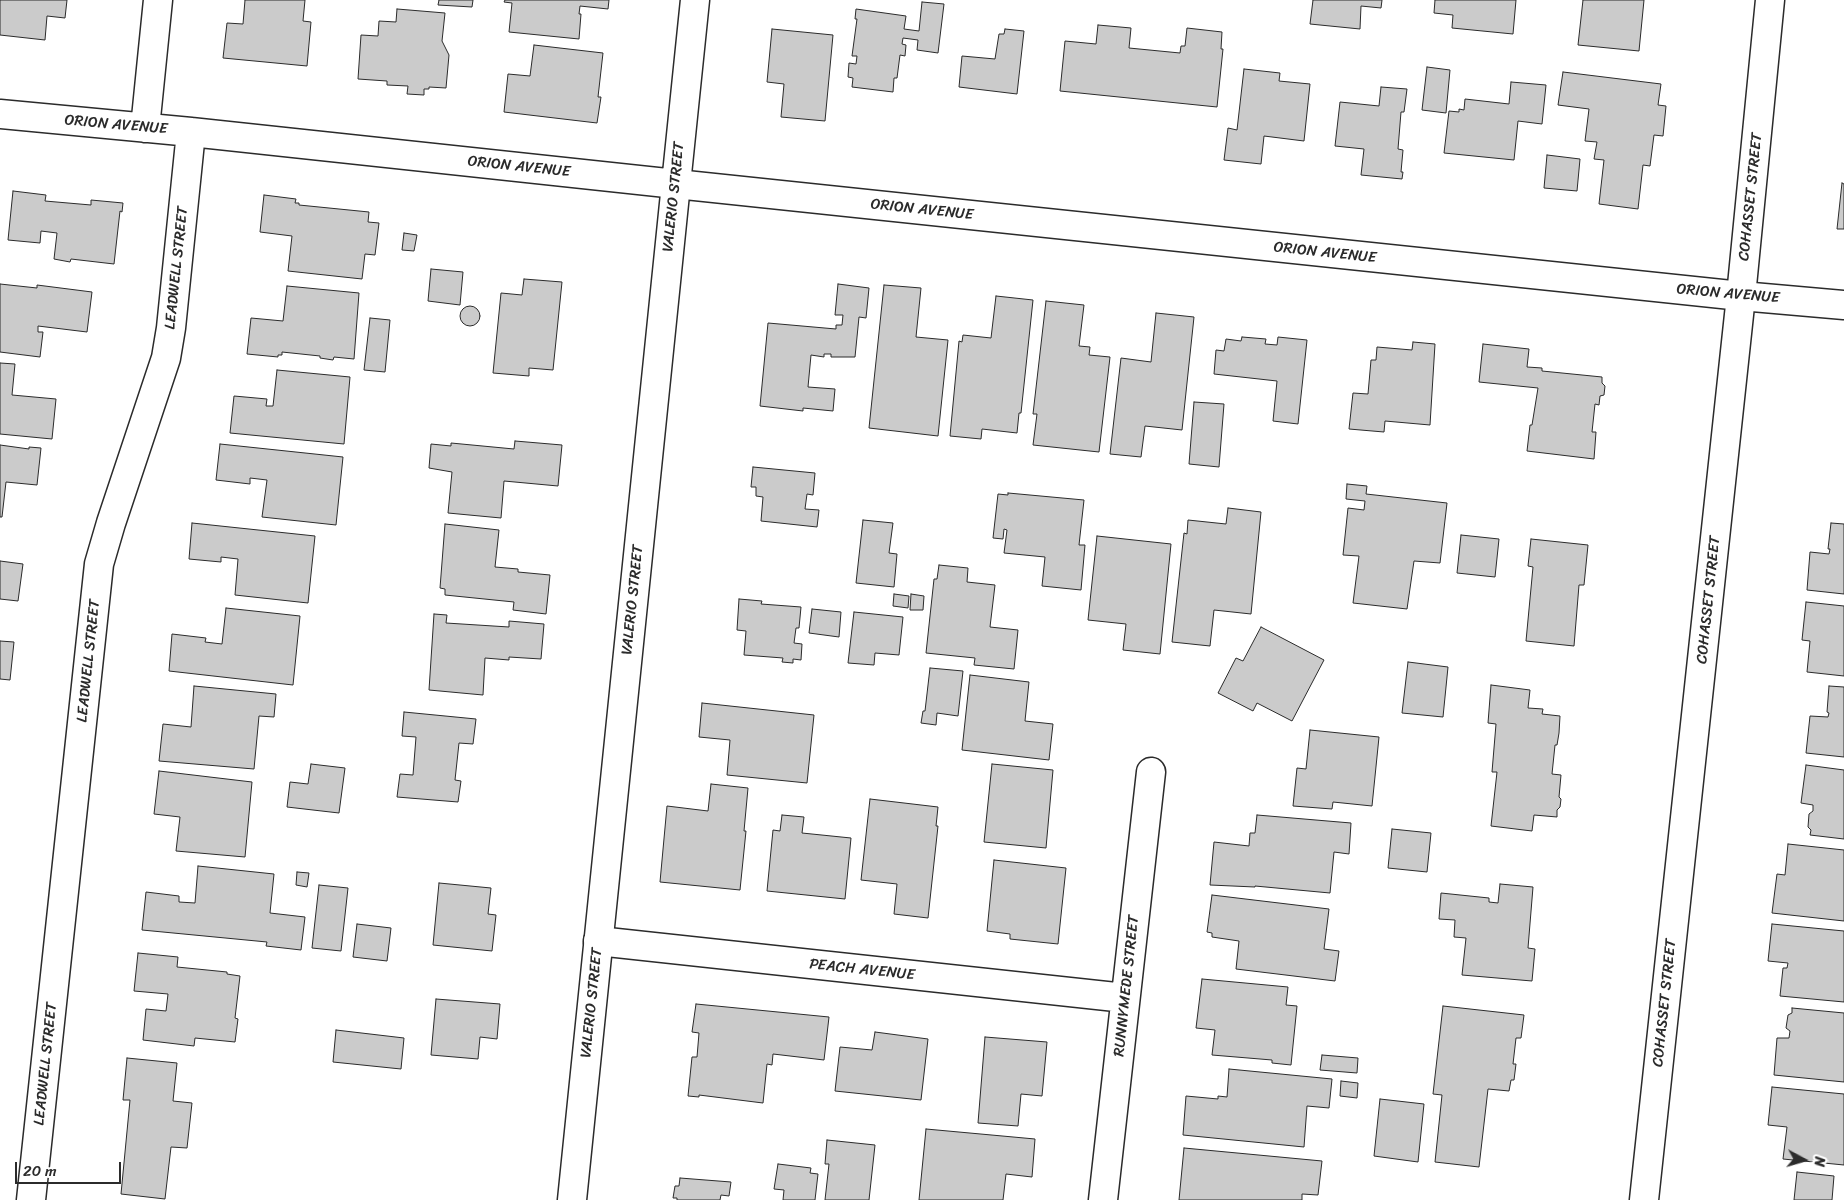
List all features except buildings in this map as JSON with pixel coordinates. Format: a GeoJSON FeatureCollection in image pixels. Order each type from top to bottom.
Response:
{"type":"FeatureCollection","features":[{"type":"Feature","properties":{"kind":"street"},"geometry":{"type":"LineString","coordinates":[[145,128],[158,0]]}},
{"type":"Feature","properties":{"kind":"street","name":"VALERIO STREET"},"geometry":{"type":"LineString","coordinates":[[572,1200],[695,0]]}},
{"type":"Feature","properties":{"kind":"street","name":"COHASSET STREET"},"geometry":{"type":"LineString","coordinates":[[1644,1200],[1741,296],[1770,0]]}},
{"type":"Feature","properties":{"kind":"street","name":"ORION AVENUE"},"geometry":{"type":"LineString","coordinates":[[0,114],[191,132],[1741,296],[1844,304]]}},
{"type":"Feature","properties":{"kind":"street","name":"LEADWELL STREET"},"geometry":{"type":"LineString","coordinates":[[31,1200],[99,564],[166,358],[171,328],[191,132]]}},
{"type":"Feature","properties":{"kind":"street","name":"RUNNYMEDE STREET"},"geometry":{"type":"LineString","coordinates":[[1103,1200],[1151,772]]}},
{"type":"Feature","properties":{"kind":"street","name":"PEACH AVENUE"},"geometry":{"type":"LineString","coordinates":[[598,941],[1126,998]]}}]}
